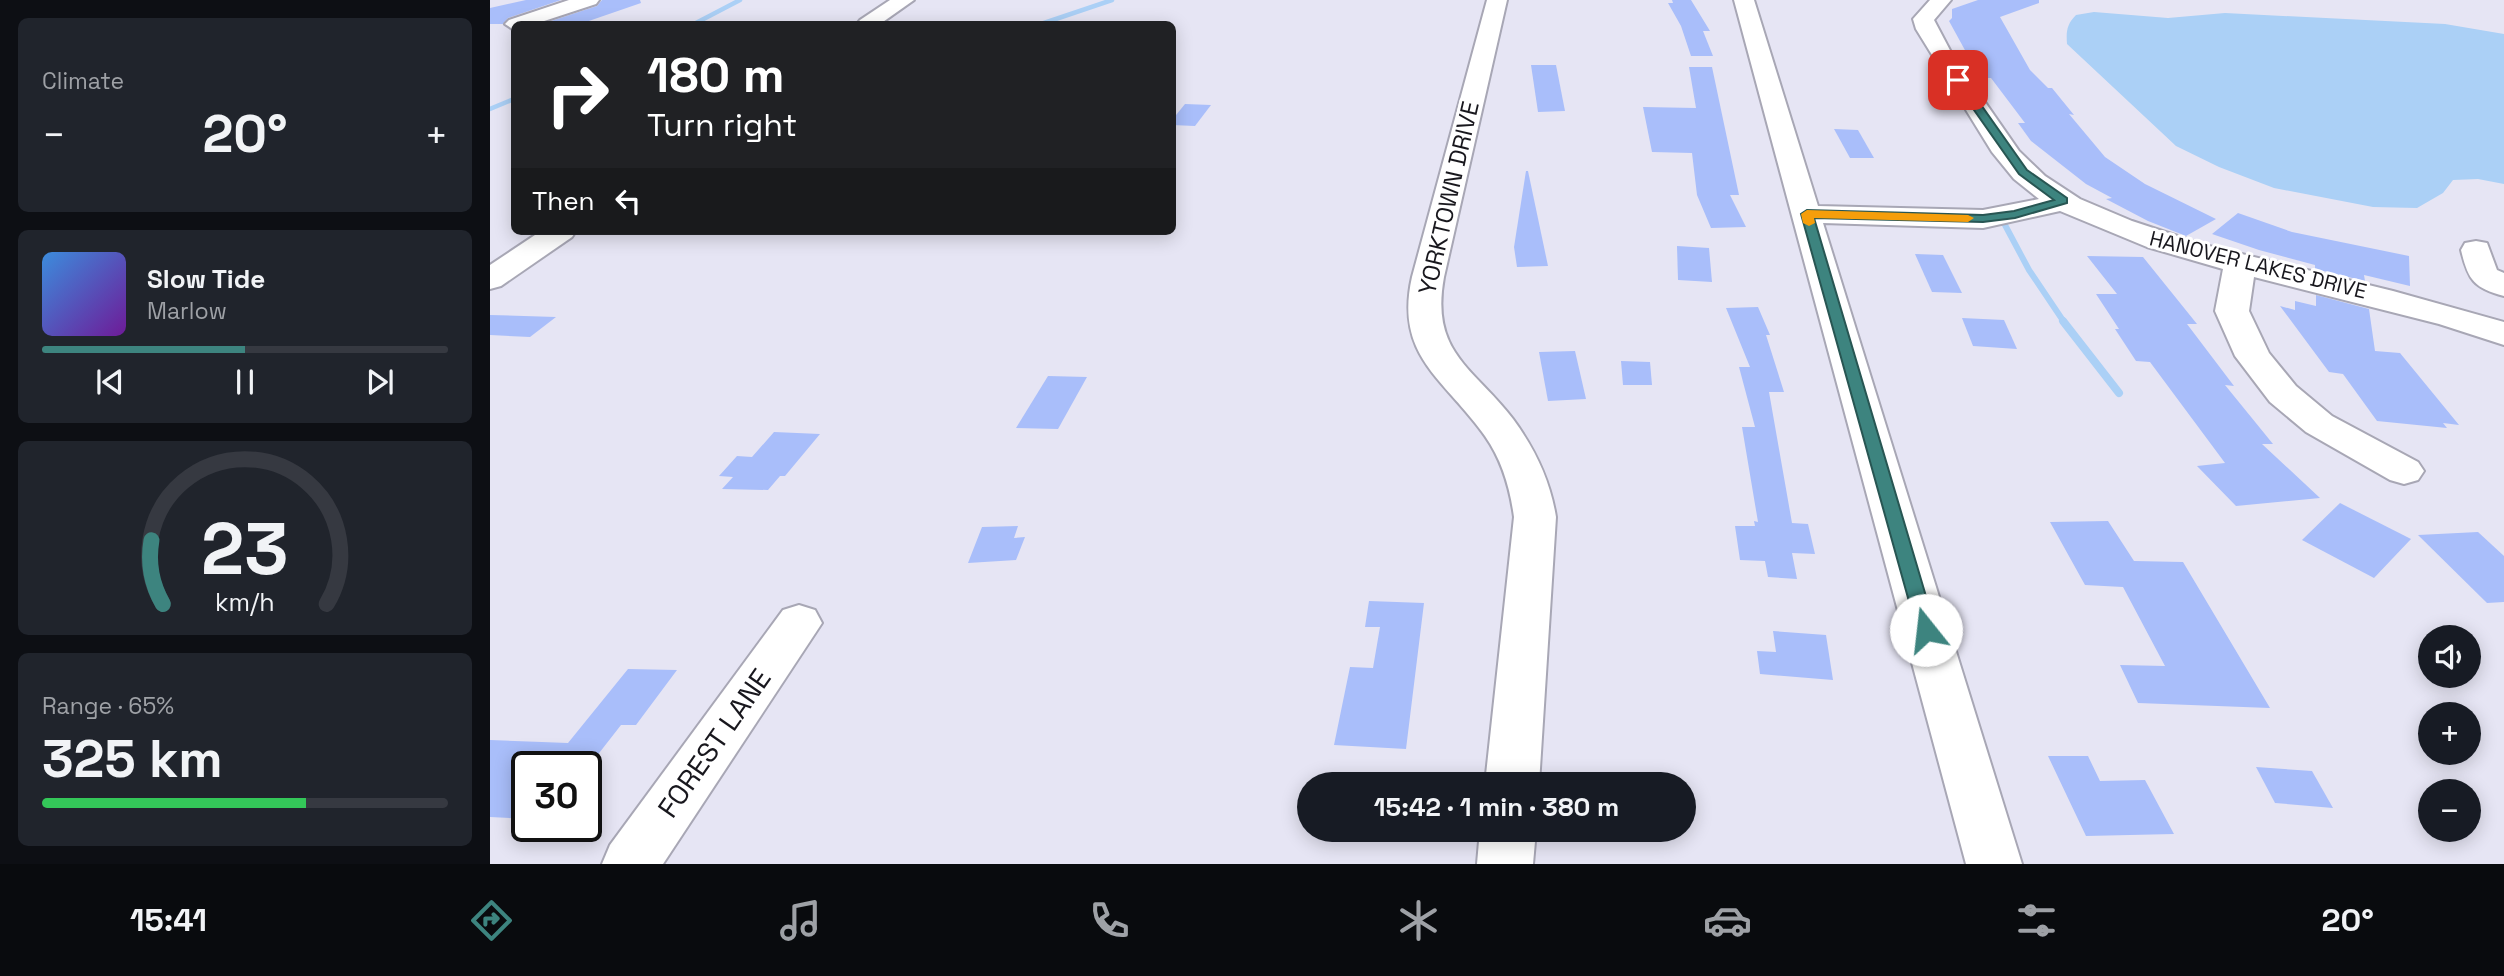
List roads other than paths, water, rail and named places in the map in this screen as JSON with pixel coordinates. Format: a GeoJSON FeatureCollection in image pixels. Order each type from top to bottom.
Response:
{"type":"FeatureCollection","features":[{"type":"Feature","properties":{"kind":"street"},"geometry":{"type":"LineString","coordinates":[[526,21],[590,0]]}},
{"type":"Feature","properties":{"kind":"street"},"geometry":{"type":"LineString","coordinates":[[872,21],[904,0]]}},
{"type":"Feature","properties":{"kind":"street","name":"YORKTOWN DRIVE"},"geometry":{"type":"LineString","coordinates":[[1496,0],[1428,276],[1424,296],[1424,323],[1431,344],[1447,369],[1510,444],[1528,478],[1532,494],[1535,517],[1513,772]]}},
{"type":"Feature","properties":{"kind":"street"},"geometry":{"type":"LineString","coordinates":[[1744,0],[1994,864]]}},
{"type":"Feature","properties":{"kind":"street","name":"HANOVER LAKES DRIVE"},"geometry":{"type":"LineString","coordinates":[[1941,0],[1923,19],[1928,36],[2023,172],[2063,201],[2159,242],[2239,265],[2345,287],[2502,332]]}},
{"type":"Feature","properties":{"kind":"street"},"geometry":{"type":"LineString","coordinates":[[1807,214],[1983,219],[2015,214],[2063,201]]}},
{"type":"Feature","properties":{"kind":"street"},"geometry":{"type":"LineString","coordinates":[[490,279],[555,235]]}},
{"type":"Feature","properties":{"kind":"street"},"geometry":{"type":"LineString","coordinates":[[2476,250],[2483,275],[2504,286]]}},
{"type":"Feature","properties":{"kind":"street"},"geometry":{"type":"LineString","coordinates":[[2239,265],[2232,311],[2253,356],[2283,394],[2319,424],[2404,471]]}},
{"type":"Feature","properties":{"kind":"street","name":"FOREST LANE"},"geometry":{"type":"LineString","coordinates":[[630,864],[799,622]]}},
{"type":"Feature","properties":{"kind":"street"},"geometry":{"type":"LineString","coordinates":[[1505,864],[1507,842]]}},
{"type":"Feature","properties":{"kind":"water"},"geometry":{"type":"Polygon","coordinates":[[[2094,12],[2168,18],[2225,13],[2445,24],[2504,34],[2504,184],[2478,179],[2453,180],[2443,193],[2417,208],[2373,207],[2274,188],[2219,167],[2176,146],[2067,44],[2068,28],[2073,18],[2094,12]]]}},
{"type":"Feature","properties":{"kind":"waterway"},"geometry":{"type":"LineString","coordinates":[[700,21],[740,0]]}},
{"type":"Feature","properties":{"kind":"waterway"},"geometry":{"type":"LineString","coordinates":[[1050,21],[1112,0]]}},
{"type":"Feature","properties":{"kind":"waterway"},"geometry":{"type":"LineString","coordinates":[[490,109],[511,100]]}},
{"type":"Feature","properties":{"kind":"waterway"},"geometry":{"type":"LineString","coordinates":[[2005,225],[2029,270],[2064,322]]}},
{"type":"Feature","properties":{"kind":"waterway"},"geometry":{"type":"LineString","coordinates":[[2063,321],[2119,393]]}}]}
